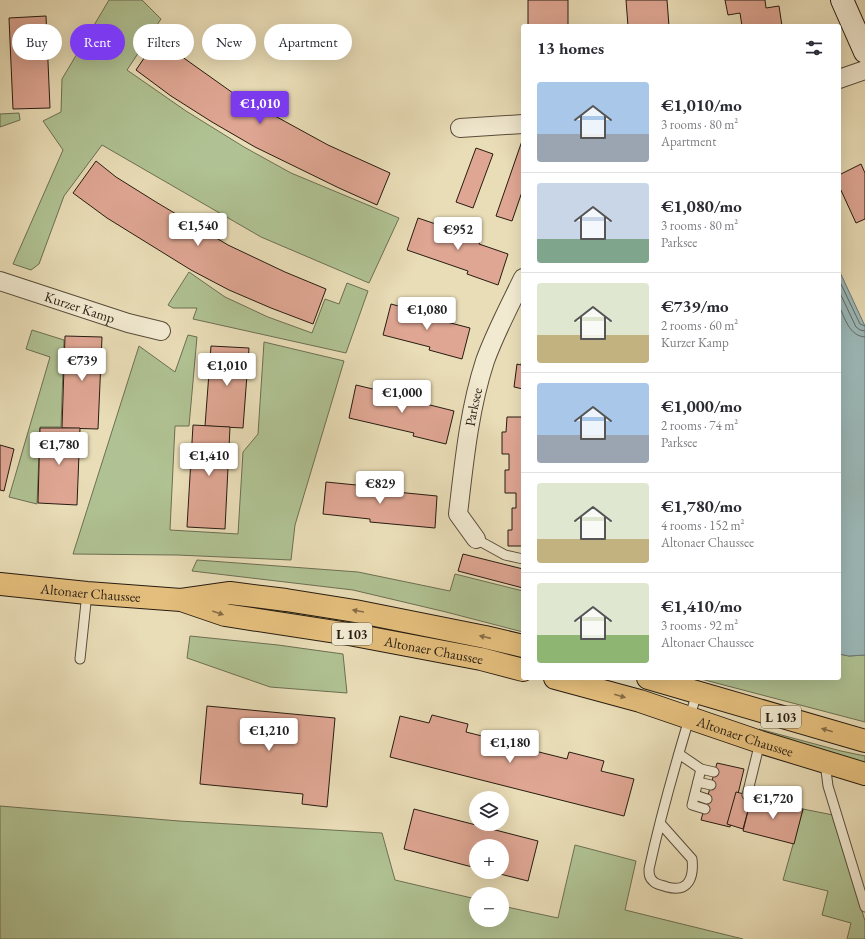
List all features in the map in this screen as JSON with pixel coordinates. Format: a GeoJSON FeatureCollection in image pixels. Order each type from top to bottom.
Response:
{"type":"FeatureCollection","features":[{"type":"Feature","properties":{"kind":"main road","name":"Altonaer Chaussee"},"geometry":{"type":"LineString","coordinates":[[0,584],[87,593],[181,600],[230,592],[408,620],[521,646]]}},
{"type":"Feature","properties":{"kind":"main road","name":"Altonaer Chaussee"},"geometry":{"type":"LineString","coordinates":[[181,600],[225,615],[350,634],[481,659],[521,669]]}},
{"type":"Feature","properties":{"kind":"main road","name":"Altonaer Chaussee"},"geometry":{"type":"LineString","coordinates":[[562,680],[640,701],[760,742],[865,774]]}},
{"type":"Feature","properties":{"kind":"main road","name":"Altonaer Chaussee"},"geometry":{"type":"LineString","coordinates":[[655,680],[865,740]]}},
{"type":"Feature","properties":{"kind":"street"},"geometry":{"type":"LineString","coordinates":[[842,0],[865,52]]}},
{"type":"Feature","properties":{"kind":"street"},"geometry":{"type":"LineString","coordinates":[[841,78],[865,70]]}},
{"type":"Feature","properties":{"kind":"street"},"geometry":{"type":"LineString","coordinates":[[460,128],[521,124]]}},
{"type":"Feature","properties":{"kind":"street","name":"Kurzer Kamp"},"geometry":{"type":"LineString","coordinates":[[0,281],[128,323],[161,331]]}},
{"type":"Feature","properties":{"kind":"street","name":"Parksee"},"geometry":{"type":"LineString","coordinates":[[476,539],[458,514],[467,443],[475,398],[486,360],[502,321],[521,282]]}},
{"type":"Feature","properties":{"kind":"lane"},"geometry":{"type":"LineString","coordinates":[[476,539],[505,555],[521,559]]}},
{"type":"Feature","properties":{"kind":"lane"},"geometry":{"type":"LineString","coordinates":[[80,659],[87,593]]}},
{"type":"Feature","properties":{"kind":"lane"},"geometry":{"type":"LineString","coordinates":[[660,824],[692,859],[690,880],[684,887],[676,889],[654,883],[650,877],[649,870],[660,824],[689,717],[697,693]]}},
{"type":"Feature","properties":{"kind":"lane"},"geometry":{"type":"LineString","coordinates":[[744,794],[746,781],[760,742]]}},
{"type":"Feature","properties":{"kind":"lane"},"geometry":{"type":"LineString","coordinates":[[679,754],[702,769],[714,772]]}},
{"type":"Feature","properties":{"kind":"lane"},"geometry":{"type":"LineString","coordinates":[[826,763],[828,786],[865,907]]}},
{"type":"Feature","properties":{"kind":"lane"},"geometry":{"type":"LineString","coordinates":[[702,769],[692,805],[705,809]]}},
{"type":"Feature","properties":{"kind":"lane"},"geometry":{"type":"LineString","coordinates":[[698,782],[711,785]]}},
{"type":"Feature","properties":{"kind":"lane"},"geometry":{"type":"LineString","coordinates":[[695,796],[707,799]]}},
{"type":"Feature","properties":{"kind":"green space"},"geometry":{"type":"Polygon","coordinates":[[[109,0],[142,0],[161,19],[158,24],[133,24],[134,60],[127,70],[186,111],[244,147],[291,173],[399,218],[369,283],[261,237],[102,145],[64,196],[39,264],[31,270],[13,264],[63,150],[43,121],[61,112],[62,79],[73,60],[125,60],[125,24],[95,24],[109,0]]]}},
{"type":"Feature","properties":{"kind":"green space"},"geometry":{"type":"Polygon","coordinates":[[[19,113],[20,120],[0,127],[0,114],[19,113]]]}},
{"type":"Feature","properties":{"kind":"green space"},"geometry":{"type":"Polygon","coordinates":[[[189,272],[225,297],[268,317],[312,333],[325,299],[339,304],[347,283],[368,291],[346,353],[193,319],[197,308],[173,308],[168,305],[189,272]]]}},
{"type":"Feature","properties":{"kind":"green space"},"geometry":{"type":"Polygon","coordinates":[[[32,330],[64,340],[61,427],[40,427],[37,504],[9,497],[50,357],[26,349],[32,330]]]}},
{"type":"Feature","properties":{"kind":"green space"},"geometry":{"type":"Polygon","coordinates":[[[188,335],[197,337],[189,426],[175,426],[170,530],[238,534],[243,452],[258,434],[264,342],[344,361],[295,525],[291,560],[177,555],[73,554],[139,346],[175,372],[188,335]]]}},
{"type":"Feature","properties":{"kind":"green space"},"geometry":{"type":"Polygon","coordinates":[[[197,560],[358,572],[450,591],[455,574],[521,590],[521,631],[353,590],[192,571],[197,560]]]}},
{"type":"Feature","properties":{"kind":"green space"},"geometry":{"type":"Polygon","coordinates":[[[247,606],[371,624],[521,656],[521,662],[246,612],[247,606]]]}},
{"type":"Feature","properties":{"kind":"green space"},"geometry":{"type":"Polygon","coordinates":[[[190,636],[278,645],[343,654],[347,693],[270,687],[187,658],[190,636]]]}},
{"type":"Feature","properties":{"kind":"green space"},"geometry":{"type":"Polygon","coordinates":[[[841,654],[849,656],[865,655],[865,722],[705,680],[841,680],[841,654]]]}},
{"type":"Feature","properties":{"kind":"green space"},"geometry":{"type":"Polygon","coordinates":[[[759,729],[865,756],[865,763],[758,733],[759,729]]]}},
{"type":"Feature","properties":{"kind":"green space"},"geometry":{"type":"Polygon","coordinates":[[[0,806],[179,821],[382,833],[395,880],[469,897],[469,927],[509,927],[509,908],[558,918],[575,845],[636,861],[625,910],[743,939],[0,939],[0,806]]]}},
{"type":"Feature","properties":{"kind":"green space"},"geometry":{"type":"Polygon","coordinates":[[[803,809],[833,815],[865,921],[865,939],[847,939],[851,923],[822,915],[828,891],[783,880],[803,809]]]}},
{"type":"Feature","properties":{"kind":"water"},"geometry":{"type":"Polygon","coordinates":[[[841,274],[865,326],[865,655],[849,656],[841,654],[841,274]]]}},
{"type":"Feature","properties":{"kind":"building"},"geometry":{"type":"Polygon","coordinates":[[[528,0],[568,0],[568,24],[528,24],[528,0]]]}},
{"type":"Feature","properties":{"kind":"building"},"geometry":{"type":"Polygon","coordinates":[[[626,0],[667,0],[669,24],[628,24],[626,0]]]}},
{"type":"Feature","properties":{"kind":"building"},"geometry":{"type":"Polygon","coordinates":[[[725,0],[765,0],[766,8],[779,6],[782,24],[742,24],[740,13],[728,15],[725,0]]]}},
{"type":"Feature","properties":{"kind":"building"},"geometry":{"type":"Polygon","coordinates":[[[46,16],[46,24],[12,24],[12,60],[48,60],[50,108],[13,109],[9,18],[46,16]]]}},
{"type":"Feature","properties":{"kind":"building"},"geometry":{"type":"Polygon","coordinates":[[[143,60],[187,60],[233,93],[328,145],[390,173],[377,205],[255,147],[171,96],[136,70],[143,60]]]}},
{"type":"Feature","properties":{"kind":"building"},"geometry":{"type":"Polygon","coordinates":[[[521,144],[521,195],[512,221],[496,216],[521,144]]]}},
{"type":"Feature","properties":{"kind":"building"},"geometry":{"type":"Polygon","coordinates":[[[476,148],[493,154],[473,208],[456,202],[476,148]]]}},
{"type":"Feature","properties":{"kind":"building"},"geometry":{"type":"Polygon","coordinates":[[[96,161],[116,177],[228,245],[285,272],[326,289],[313,324],[229,290],[191,270],[107,218],[73,193],[96,161]]]}},
{"type":"Feature","properties":{"kind":"building"},"geometry":{"type":"Polygon","coordinates":[[[861,164],[865,173],[865,219],[856,223],[841,190],[841,174],[861,164]]]}},
{"type":"Feature","properties":{"kind":"building"},"geometry":{"type":"Polygon","coordinates":[[[418,218],[480,239],[479,244],[508,254],[498,285],[467,274],[468,271],[407,250],[418,218]]]}},
{"type":"Feature","properties":{"kind":"building"},"geometry":{"type":"Polygon","coordinates":[[[391,304],[440,317],[439,320],[470,328],[462,359],[429,350],[430,347],[383,335],[391,304]]]}},
{"type":"Feature","properties":{"kind":"building"},"geometry":{"type":"Polygon","coordinates":[[[65,336],[102,337],[98,429],[62,428],[65,336]]]}},
{"type":"Feature","properties":{"kind":"building"},"geometry":{"type":"Polygon","coordinates":[[[211,346],[249,348],[243,428],[205,426],[211,346]]]}},
{"type":"Feature","properties":{"kind":"building"},"geometry":{"type":"Polygon","coordinates":[[[517,364],[521,365],[521,389],[514,387],[517,364]]]}},
{"type":"Feature","properties":{"kind":"building"},"geometry":{"type":"Polygon","coordinates":[[[356,385],[423,401],[422,403],[454,411],[446,444],[413,436],[414,433],[349,418],[356,385]]]}},
{"type":"Feature","properties":{"kind":"building"},"geometry":{"type":"Polygon","coordinates":[[[507,417],[521,417],[521,546],[508,546],[508,530],[512,530],[512,508],[516,508],[516,493],[505,493],[505,470],[509,470],[509,454],[502,454],[502,432],[506,432],[507,417]]]}},
{"type":"Feature","properties":{"kind":"building"},"geometry":{"type":"Polygon","coordinates":[[[193,425],[230,427],[225,529],[187,527],[193,425]]]}},
{"type":"Feature","properties":{"kind":"building"},"geometry":{"type":"Polygon","coordinates":[[[40,428],[80,428],[77,505],[38,503],[40,428]]]}},
{"type":"Feature","properties":{"kind":"building"},"geometry":{"type":"Polygon","coordinates":[[[0,445],[14,449],[4,491],[0,490],[0,445]]]}},
{"type":"Feature","properties":{"kind":"building"},"geometry":{"type":"Polygon","coordinates":[[[326,482],[376,487],[376,490],[437,496],[435,528],[370,522],[370,519],[323,514],[326,482]]]}},
{"type":"Feature","properties":{"kind":"building"},"geometry":{"type":"Polygon","coordinates":[[[463,554],[521,568],[521,587],[458,571],[463,554]]]}},
{"type":"Feature","properties":{"kind":"building"},"geometry":{"type":"Polygon","coordinates":[[[207,706],[335,718],[327,807],[302,804],[303,794],[200,784],[207,706]]]}},
{"type":"Feature","properties":{"kind":"building"},"geometry":{"type":"Polygon","coordinates":[[[432,715],[468,724],[466,732],[498,740],[499,733],[537,743],[535,751],[567,759],[569,752],[604,761],[601,771],[634,779],[624,816],[390,757],[400,716],[429,723],[432,715]]]}},
{"type":"Feature","properties":{"kind":"building"},"geometry":{"type":"Polygon","coordinates":[[[717,763],[744,769],[730,827],[701,820],[717,763]]]}},
{"type":"Feature","properties":{"kind":"building"},"geometry":{"type":"Polygon","coordinates":[[[736,792],[752,796],[743,829],[727,824],[736,792]]]}},
{"type":"Feature","properties":{"kind":"building"},"geometry":{"type":"Polygon","coordinates":[[[752,795],[803,809],[794,844],[743,831],[752,795]]]}},
{"type":"Feature","properties":{"kind":"building"},"geometry":{"type":"Polygon","coordinates":[[[414,809],[469,823],[469,831],[499,831],[538,841],[528,881],[509,876],[509,839],[469,839],[469,866],[404,849],[414,809]]]}}]}
